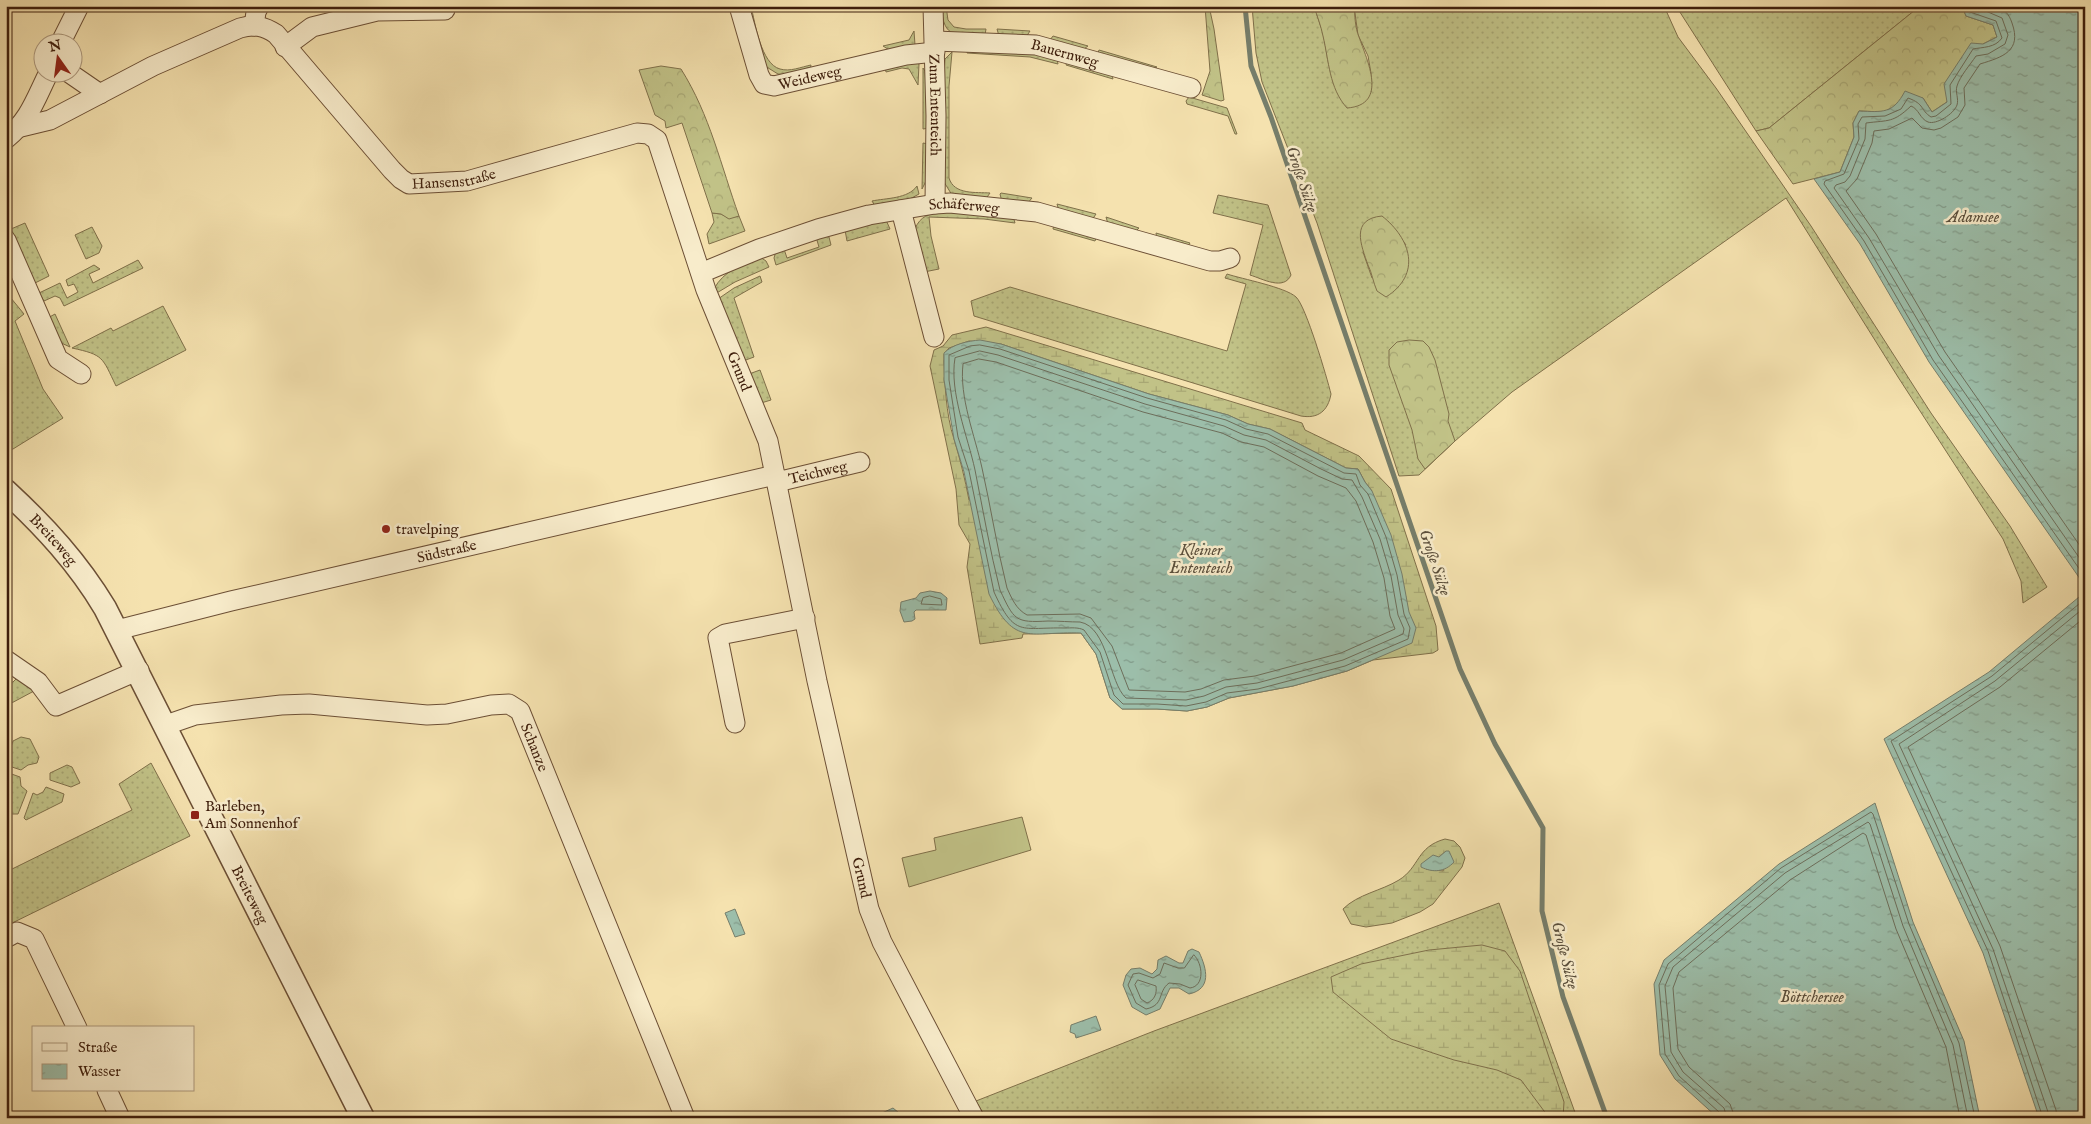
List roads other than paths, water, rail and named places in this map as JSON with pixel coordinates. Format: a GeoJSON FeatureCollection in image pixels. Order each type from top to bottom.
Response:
{"type":"FeatureCollection","features":[{"type":"Feature","properties":{"kind":"street"},"geometry":{"type":"LineString","coordinates":[[66,32],[79,6]]}},
{"type":"Feature","properties":{"kind":"street"},"geometry":{"type":"LineString","coordinates":[[21,127],[50,120],[184,52],[240,28],[254,26],[259,6]]}},
{"type":"Feature","properties":{"kind":"street","name":"Weideweg"},"geometry":{"type":"LineString","coordinates":[[739,6],[759,75],[764,84],[774,86],[906,55],[935,46]]}},
{"type":"Feature","properties":{"kind":"street","name":"Zum Ententeich"},"geometry":{"type":"LineString","coordinates":[[933,6],[935,46],[935,204]]}},
{"type":"Feature","properties":{"kind":"street"},"geometry":{"type":"LineString","coordinates":[[285,47],[312,27],[377,11],[445,10]]}},
{"type":"Feature","properties":{"kind":"street","name":"Hansenstraße"},"geometry":{"type":"LineString","coordinates":[[254,26],[266,27],[276,34],[285,47],[396,174],[409,184],[467,181],[637,132],[648,134]]}},
{"type":"Feature","properties":{"kind":"street","name":"Bauernweg"},"geometry":{"type":"LineString","coordinates":[[935,46],[1023,44],[1042,46],[1191,88]]}},
{"type":"Feature","properties":{"kind":"street"},"geometry":{"type":"LineString","coordinates":[[6,139],[21,127],[44,82]]}},
{"type":"Feature","properties":{"kind":"street"},"geometry":{"type":"LineString","coordinates":[[82,82],[100,94]]}},
{"type":"Feature","properties":{"kind":"street","name":"Grund"},"geometry":{"type":"LineString","coordinates":[[648,134],[657,140],[663,154],[701,273],[762,424],[776,478],[817,681],[868,909],[882,942],[974,1118]]}},
{"type":"Feature","properties":{"kind":"street","name":"Schäferweg"},"geometry":{"type":"LineString","coordinates":[[701,273],[758,249],[860,217],[950,203],[1037,212],[1210,261],[1230,258]]}},
{"type":"Feature","properties":{"kind":"street"},"geometry":{"type":"LineString","coordinates":[[902,210],[934,338]]}},
{"type":"Feature","properties":{"kind":"street"},"geometry":{"type":"LineString","coordinates":[[6,240],[58,359],[81,374]]}},
{"type":"Feature","properties":{"kind":"street","name":"Teichweg"},"geometry":{"type":"LineString","coordinates":[[776,478],[860,462]]}},
{"type":"Feature","properties":{"kind":"street","name":"Südstraße"},"geometry":{"type":"LineString","coordinates":[[117,630],[231,601],[776,478]]}},
{"type":"Feature","properties":{"kind":"street","name":"Breiteweg"},"geometry":{"type":"LineString","coordinates":[[6,491],[37,519],[72,558],[92,586],[139,670],[363,1118]]}},
{"type":"Feature","properties":{"kind":"street"},"geometry":{"type":"LineString","coordinates":[[735,723],[718,638],[725,634],[805,618]]}},
{"type":"Feature","properties":{"kind":"street"},"geometry":{"type":"LineString","coordinates":[[6,660],[38,682],[56,706],[139,670]]}},
{"type":"Feature","properties":{"kind":"street","name":"Schanze"},"geometry":{"type":"LineString","coordinates":[[166,725],[195,715],[281,705],[309,704],[427,714],[446,714],[500,704],[515,706],[520,712],[685,1118]]}},
{"type":"Feature","properties":{"kind":"street"},"geometry":{"type":"LineString","coordinates":[[6,938],[18,932],[34,939],[76,1026]]}},
{"type":"Feature","properties":{"kind":"street"},"geometry":{"type":"LineString","coordinates":[[108,1092],[120,1118]]}},
{"type":"Feature","properties":{"kind":"water","name":"Adamsee"},"geometry":{"type":"Polygon","coordinates":[[[1962,6],[2085,6],[2085,586],[1929,362],[1860,244],[1814,179],[1840,172],[1854,137],[1853,123],[1859,111],[1875,112],[1892,108],[1901,99],[1905,91],[1923,98],[1932,112],[1947,102],[1944,84],[1971,43],[1983,44],[1997,37],[1993,25],[1966,16],[1962,6]]]}},
{"type":"Feature","properties":{"kind":"water","name":"Kleiner Ententeich"},"geometry":{"type":"Polygon","coordinates":[[[980,340],[1001,344],[1149,394],[1228,415],[1248,424],[1270,429],[1346,468],[1358,469],[1372,491],[1391,535],[1402,574],[1409,612],[1416,628],[1412,643],[1347,671],[1293,686],[1229,698],[1207,707],[1187,711],[1122,709],[1110,698],[1096,654],[1081,633],[1036,634],[1016,630],[1007,623],[998,611],[989,594],[964,472],[954,439],[944,380],[944,353],[952,347],[980,340]]]}},
{"type":"Feature","properties":{"kind":"water"},"geometry":{"type":"Polygon","coordinates":[[[930,591],[941,593],[947,598],[946,610],[916,610],[914,612],[915,619],[904,622],[900,611],[901,602],[916,598],[920,593],[930,591]]]}},
{"type":"Feature","properties":{"kind":"water"},"geometry":{"type":"Polygon","coordinates":[[[2085,592],[2085,1118],[2039,1118],[1983,953],[1884,739],[1989,672],[2085,592]]]}},
{"type":"Feature","properties":{"kind":"water","name":"Böttchersee"},"geometry":{"type":"Polygon","coordinates":[[[1875,803],[1913,922],[1964,1041],[1980,1118],[1718,1118],[1675,1079],[1660,1055],[1654,984],[1664,960],[1779,864],[1875,803]]]}},
{"type":"Feature","properties":{"kind":"water"},"geometry":{"type":"Polygon","coordinates":[[[1446,851],[1449,851],[1454,862],[1447,868],[1434,871],[1421,867],[1421,864],[1433,855],[1439,857],[1446,851]]]}},
{"type":"Feature","properties":{"kind":"water"},"geometry":{"type":"Polygon","coordinates":[[[735,909],[745,934],[735,937],[725,913],[735,909]]]}},
{"type":"Feature","properties":{"kind":"water"},"geometry":{"type":"Polygon","coordinates":[[[1192,949],[1199,952],[1204,965],[1206,978],[1201,988],[1189,994],[1179,988],[1170,988],[1160,1009],[1146,1015],[1132,1007],[1123,985],[1126,975],[1131,969],[1140,968],[1152,974],[1157,969],[1158,960],[1166,956],[1179,963],[1183,963],[1188,951],[1192,949]]]}},
{"type":"Feature","properties":{"kind":"water"},"geometry":{"type":"Polygon","coordinates":[[[1096,1016],[1101,1030],[1076,1038],[1075,1034],[1070,1032],[1071,1025],[1096,1016]]]}},
{"type":"Feature","properties":{"kind":"water"},"geometry":{"type":"Polygon","coordinates":[[[893,1108],[899,1113],[899,1118],[871,1118],[893,1108]]]}},
{"type":"Feature","properties":{"kind":"waterway","name":"Große Sülze"},"geometry":{"type":"LineString","coordinates":[[1245,6],[1251,66],[1271,117],[1460,669],[1495,744],[1543,828],[1542,911],[1563,997],[1607,1118]]}},
{"type":"Feature","properties":{"kind":"place","name":"travelping"},"geometry":{"type":"Point","coordinates":[386,529]}},
{"type":"Feature","properties":{"kind":"place","name":"Barleben, Am Sonnenhof"},"geometry":{"type":"Point","coordinates":[195,815]}}]}
